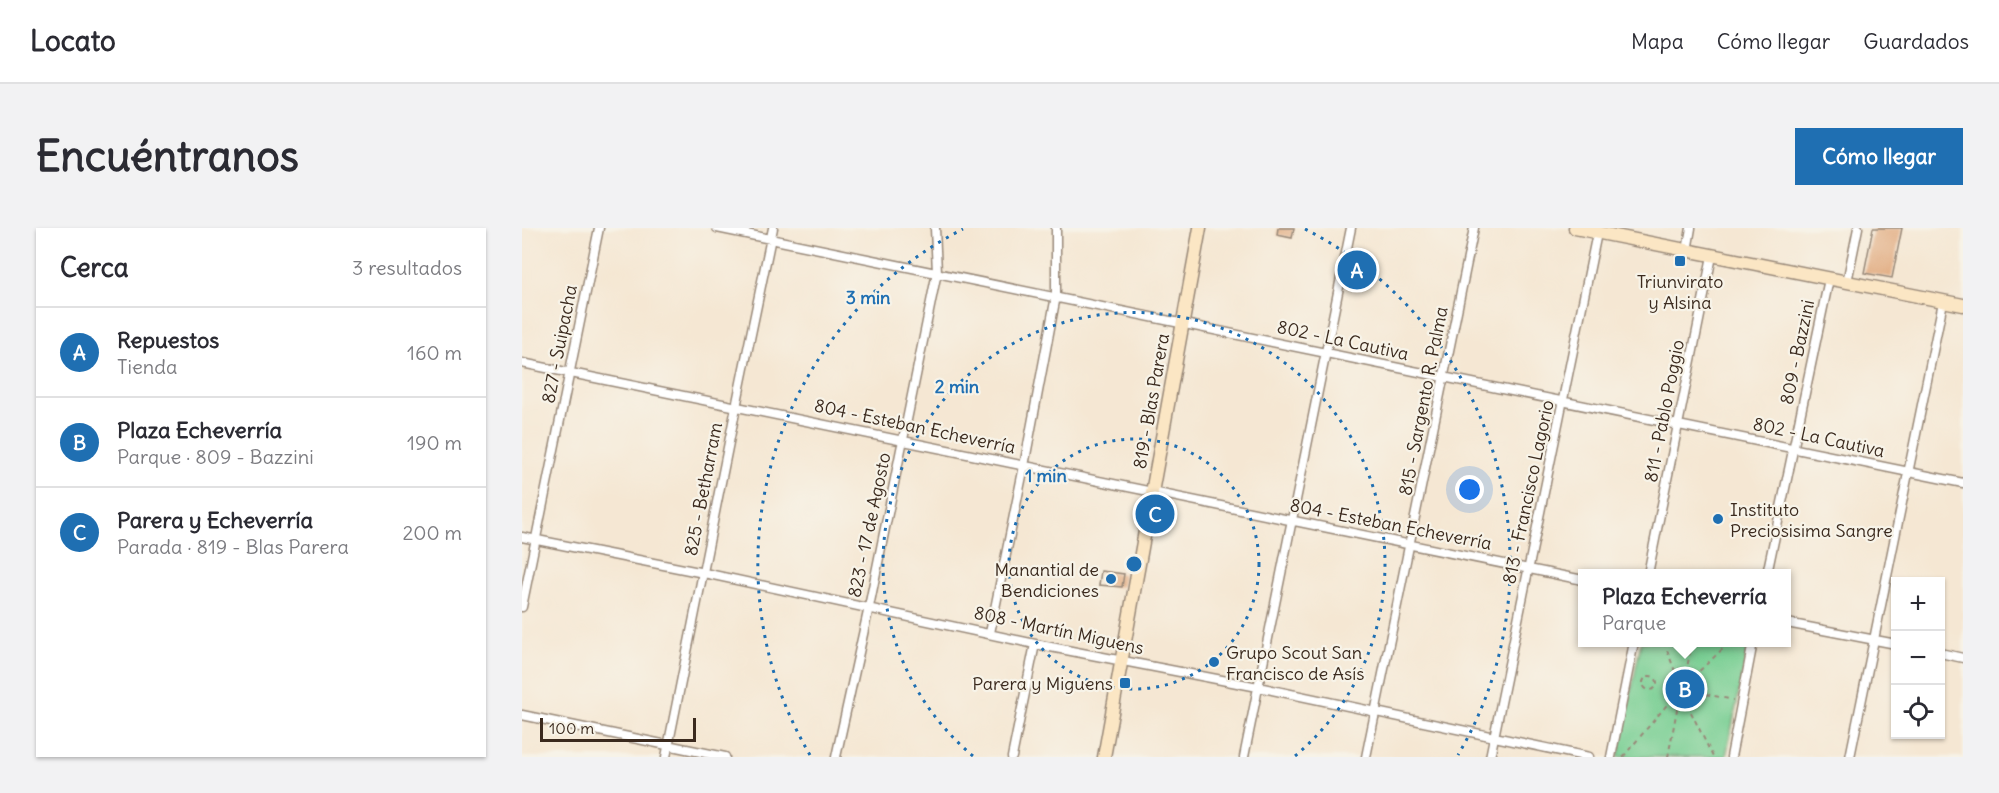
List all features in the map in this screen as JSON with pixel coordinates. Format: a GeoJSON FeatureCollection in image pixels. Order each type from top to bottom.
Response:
{"type":"FeatureCollection","features":[{"type":"Feature","properties":{"kind":"street","name":"827 - Suipacha"},"geometry":{"type":"LineString","coordinates":[[522,607],[599,228]]}},
{"type":"Feature","properties":{"kind":"street","name":"802 - La Cautiva"},"geometry":{"type":"LineString","coordinates":[[717,228],[1963,483]]}},
{"type":"Feature","properties":{"kind":"street","name":"825 - Betharram"},"geometry":{"type":"LineString","coordinates":[[666,757],[735,406],[773,228]]}},
{"type":"Feature","properties":{"kind":"street","name":"823 - 17 de Agosto"},"geometry":{"type":"LineString","coordinates":[[836,757],[937,272],[935,228]]}},
{"type":"Feature","properties":{"kind":"street"},"geometry":{"type":"LineString","coordinates":[[990,633],[1056,296],[1056,228]]}},
{"type":"Feature","properties":{"kind":"street","name":"819 - Blas Parera"},"geometry":{"type":"LineString","coordinates":[[1104,757],[1200,228]]}},
{"type":"Feature","properties":{"kind":"street"},"geometry":{"type":"LineString","coordinates":[[1244,757],[1351,228]]}},
{"type":"Feature","properties":{"kind":"street","name":"815 - Sargento R. Palma"},"geometry":{"type":"LineString","coordinates":[[1366,757],[1474,228]]}},
{"type":"Feature","properties":{"kind":"street"},"geometry":{"type":"LineString","coordinates":[[1575,228],[1963,306]]}},
{"type":"Feature","properties":{"kind":"street"},"geometry":{"type":"LineString","coordinates":[[1687,251],[1691,228]]}},
{"type":"Feature","properties":{"kind":"street"},"geometry":{"type":"LineString","coordinates":[[1847,282],[1858,228]]}},
{"type":"Feature","properties":{"kind":"street","name":"813 - Francisco Lagorio"},"geometry":{"type":"LineString","coordinates":[[1490,757],[1597,233]]}},
{"type":"Feature","properties":{"kind":"street","name":"811 - Pablo Poggio"},"geometry":{"type":"LineString","coordinates":[[1649,569],[1712,256]]}},
{"type":"Feature","properties":{"kind":"street","name":"809 - Bazzini"},"geometry":{"type":"LineString","coordinates":[[1768,569],[1829,279]]}},
{"type":"Feature","properties":{"kind":"street"},"geometry":{"type":"LineString","coordinates":[[1850,757],[1943,302]]}},
{"type":"Feature","properties":{"kind":"street","name":"804 - Esteban Echeverría"},"geometry":{"type":"LineString","coordinates":[[522,363],[1578,579]]}},
{"type":"Feature","properties":{"kind":"street","name":"808 - Martín Miguens"},"geometry":{"type":"LineString","coordinates":[[522,537],[1589,757]]}},
{"type":"Feature","properties":{"kind":"street"},"geometry":{"type":"LineString","coordinates":[[1791,624],[1891,643]]}},
{"type":"Feature","properties":{"kind":"street"},"geometry":{"type":"LineString","coordinates":[[1012,757],[1035,644]]}},
{"type":"Feature","properties":{"kind":"street"},"geometry":{"type":"LineString","coordinates":[[1611,757],[1633,647]]}},
{"type":"Feature","properties":{"kind":"street"},"geometry":{"type":"LineString","coordinates":[[1731,757],[1752,647]]}},
{"type":"Feature","properties":{"kind":"street"},"geometry":{"type":"LineString","coordinates":[[1945,654],[1963,658]]}},
{"type":"Feature","properties":{"kind":"street"},"geometry":{"type":"LineString","coordinates":[[522,715],[724,757]]}},
{"type":"Feature","properties":{"kind":"path"},"geometry":{"type":"LineString","coordinates":[[1666,647],[1676,674]]}},
{"type":"Feature","properties":{"kind":"path"},"geometry":{"type":"LineString","coordinates":[[1686,673],[1691,647]]}},
{"type":"Feature","properties":{"kind":"path"},"geometry":{"type":"LineString","coordinates":[[1693,677],[1725,647]]}},
{"type":"Feature","properties":{"kind":"path"},"geometry":{"type":"LineString","coordinates":[[1686,673],[1693,677],[1697,684],[1697,692],[1695,698],[1688,704],[1678,704],[1671,700],[1666,686],[1676,674],[1686,673]]}},
{"type":"Feature","properties":{"kind":"path"},"geometry":{"type":"LineString","coordinates":[[1650,676],[1654,677],[1657,685],[1647,689],[1644,686],[1645,679],[1650,676]]}},
{"type":"Feature","properties":{"kind":"path"},"geometry":{"type":"LineString","coordinates":[[1697,692],[1741,702]]}},
{"type":"Feature","properties":{"kind":"path"},"geometry":{"type":"LineString","coordinates":[[1623,757],[1671,700]]}},
{"type":"Feature","properties":{"kind":"path"},"geometry":{"type":"LineString","coordinates":[[1668,757],[1678,704]]}},
{"type":"Feature","properties":{"kind":"path"},"geometry":{"type":"LineString","coordinates":[[1688,704],[1713,757]]}},
{"type":"Feature","properties":{"kind":"green space"},"geometry":{"type":"Polygon","coordinates":[[[1640,647],[1748,647],[1726,757],[1618,757],[1640,647]]]}},
{"type":"Feature","properties":{"kind":"building"},"geometry":{"type":"Polygon","coordinates":[[[1278,228],[1294,228],[1292,238],[1277,235],[1278,228]]]}},
{"type":"Feature","properties":{"kind":"building"},"geometry":{"type":"Polygon","coordinates":[[[1873,228],[1902,228],[1892,278],[1864,273],[1873,228]]]}},
{"type":"Feature","properties":{"kind":"building","name":"Manantial de Bendiciones"},"geometry":{"type":"Polygon","coordinates":[[[1101,571],[1124,574],[1122,587],[1099,585],[1101,571]]]}},
{"type":"Feature","properties":{"kind":"place","name":"Triunvirato y Alsina"},"geometry":{"type":"Point","coordinates":[1680,261]}},
{"type":"Feature","properties":{"kind":"place","name":"Repuestos"},"geometry":{"type":"Point","coordinates":[1357,270]}},
{"type":"Feature","properties":{"kind":"place","name":"Parera y Echeverría"},"geometry":{"type":"Point","coordinates":[1155,514]}},
{"type":"Feature","properties":{"kind":"place","name":"Instituto Preciosisima Sangre"},"geometry":{"type":"Point","coordinates":[1718,519]}},
{"type":"Feature","properties":{"kind":"place","name":"Manantial de Bendiciones"},"geometry":{"type":"Point","coordinates":[1111,579]}},
{"type":"Feature","properties":{"kind":"place","name":"Grupo Scout San Francisco de Asís"},"geometry":{"type":"Point","coordinates":[1214,662]}},
{"type":"Feature","properties":{"kind":"place","name":"Parera y Miguens"},"geometry":{"type":"Point","coordinates":[1125,683]}},
{"type":"Feature","properties":{"kind":"place","name":"Plaza Echeverría"},"geometry":{"type":"Point","coordinates":[1685,689]}}]}
